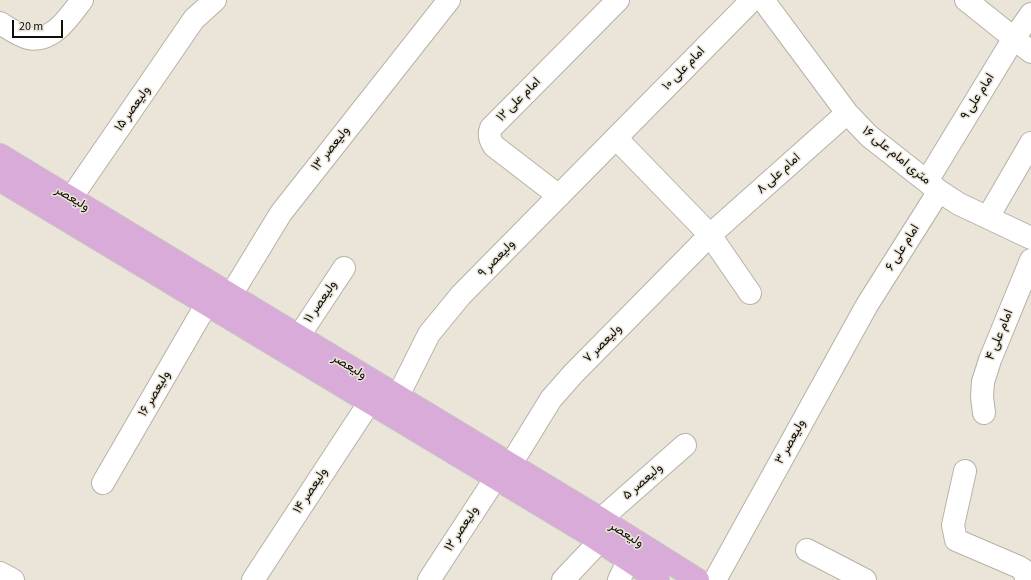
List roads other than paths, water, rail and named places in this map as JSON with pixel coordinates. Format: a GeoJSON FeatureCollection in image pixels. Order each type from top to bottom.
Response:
{"type":"FeatureCollection","features":[{"type":"Feature","properties":{"kind":"main road","name":"ولیعصر"},"geometry":{"type":"LineString","coordinates":[[0,155],[398,396],[503,472],[597,532],[698,580]]}},
{"type":"Feature","properties":{"kind":"main road","name":"ولیعصر"},"geometry":{"type":"LineString","coordinates":[[0,180],[369,403],[503,472]]}},
{"type":"Feature","properties":{"kind":"main road","name":"ولیعصر"},"geometry":{"type":"LineString","coordinates":[[597,532],[623,570],[658,580]]}},
{"type":"Feature","properties":{"kind":"street"},"geometry":{"type":"LineString","coordinates":[[0,23],[28,38],[41,37],[53,33],[62,25],[82,0]]}},
{"type":"Feature","properties":{"kind":"street","name":"ولیعصر ۱۵"},"geometry":{"type":"LineString","coordinates":[[71,198],[194,19],[215,0]]}},
{"type":"Feature","properties":{"kind":"street","name":"امام علی ۱۲"},"geometry":{"type":"LineString","coordinates":[[559,196],[494,146],[490,140],[489,133],[491,128],[618,0]]}},
{"type":"Feature","properties":{"kind":"street","name":"امام علی ۱۰"},"geometry":{"type":"LineString","coordinates":[[616,138],[752,0]]}},
{"type":"Feature","properties":{"kind":"street","name":"۱۶ متری امام علی"},"geometry":{"type":"LineString","coordinates":[[763,0],[847,113],[869,136],[933,186],[959,204],[1031,238]]}},
{"type":"Feature","properties":{"kind":"street"},"geometry":{"type":"LineString","coordinates":[[966,0],[1031,52]]}},
{"type":"Feature","properties":{"kind":"street","name":"ولیعصر ۱۳"},"geometry":{"type":"LineString","coordinates":[[231,295],[281,213],[440,3]]}},
{"type":"Feature","properties":{"kind":"street","name":"امام علی ۹"},"geometry":{"type":"LineString","coordinates":[[933,186],[1014,38],[1031,14]]}},
{"type":"Feature","properties":{"kind":"street","name":"امام علی ۸"},"geometry":{"type":"LineString","coordinates":[[710,235],[847,113]]}},
{"type":"Feature","properties":{"kind":"street"},"geometry":{"type":"LineString","coordinates":[[616,138],[710,235],[750,293]]}},
{"type":"Feature","properties":{"kind":"street","name":"ولیعصر ۹"},"geometry":{"type":"LineString","coordinates":[[398,396],[429,334],[461,296],[616,138]]}},
{"type":"Feature","properties":{"kind":"street"},"geometry":{"type":"LineString","coordinates":[[988,217],[1031,143]]}},
{"type":"Feature","properties":{"kind":"street","name":"امام علی ۶"},"geometry":{"type":"LineString","coordinates":[[867,305],[933,186]]}},
{"type":"Feature","properties":{"kind":"street","name":"ولیعصر ۷"},"geometry":{"type":"LineString","coordinates":[[503,472],[551,399],[573,374],[710,235]]}},
{"type":"Feature","properties":{"kind":"street","name":"امام علی ۴"},"geometry":{"type":"LineString","coordinates":[[984,413],[982,397],[983,382],[990,360],[1031,260]]}},
{"type":"Feature","properties":{"kind":"street","name":"ولیعصر ۱۱"},"geometry":{"type":"LineString","coordinates":[[298,336],[344,268]]}},
{"type":"Feature","properties":{"kind":"street","name":"ولیعصر ۱۶"},"geometry":{"type":"LineString","coordinates":[[103,483],[206,305]]}},
{"type":"Feature","properties":{"kind":"street","name":"ولیعصر ۳"},"geometry":{"type":"LineString","coordinates":[[715,580],[867,305]]}},
{"type":"Feature","properties":{"kind":"street","name":"ولیعصر ۱۴"},"geometry":{"type":"LineString","coordinates":[[252,580],[369,403]]}},
{"type":"Feature","properties":{"kind":"street","name":"ولیعصر ۵"},"geometry":{"type":"LineString","coordinates":[[563,580],[597,532],[684,445]]}},
{"type":"Feature","properties":{"kind":"street"},"geometry":{"type":"LineString","coordinates":[[965,471],[954,525],[956,540],[1025,571],[1026,580]]}},
{"type":"Feature","properties":{"kind":"street","name":"ولیعصر ۱۲"},"geometry":{"type":"LineString","coordinates":[[428,580],[503,472]]}},
{"type":"Feature","properties":{"kind":"street"},"geometry":{"type":"LineString","coordinates":[[807,550],[865,580]]}},
{"type":"Feature","properties":{"kind":"street"},"geometry":{"type":"LineString","coordinates":[[0,573],[13,580]]}}]}
